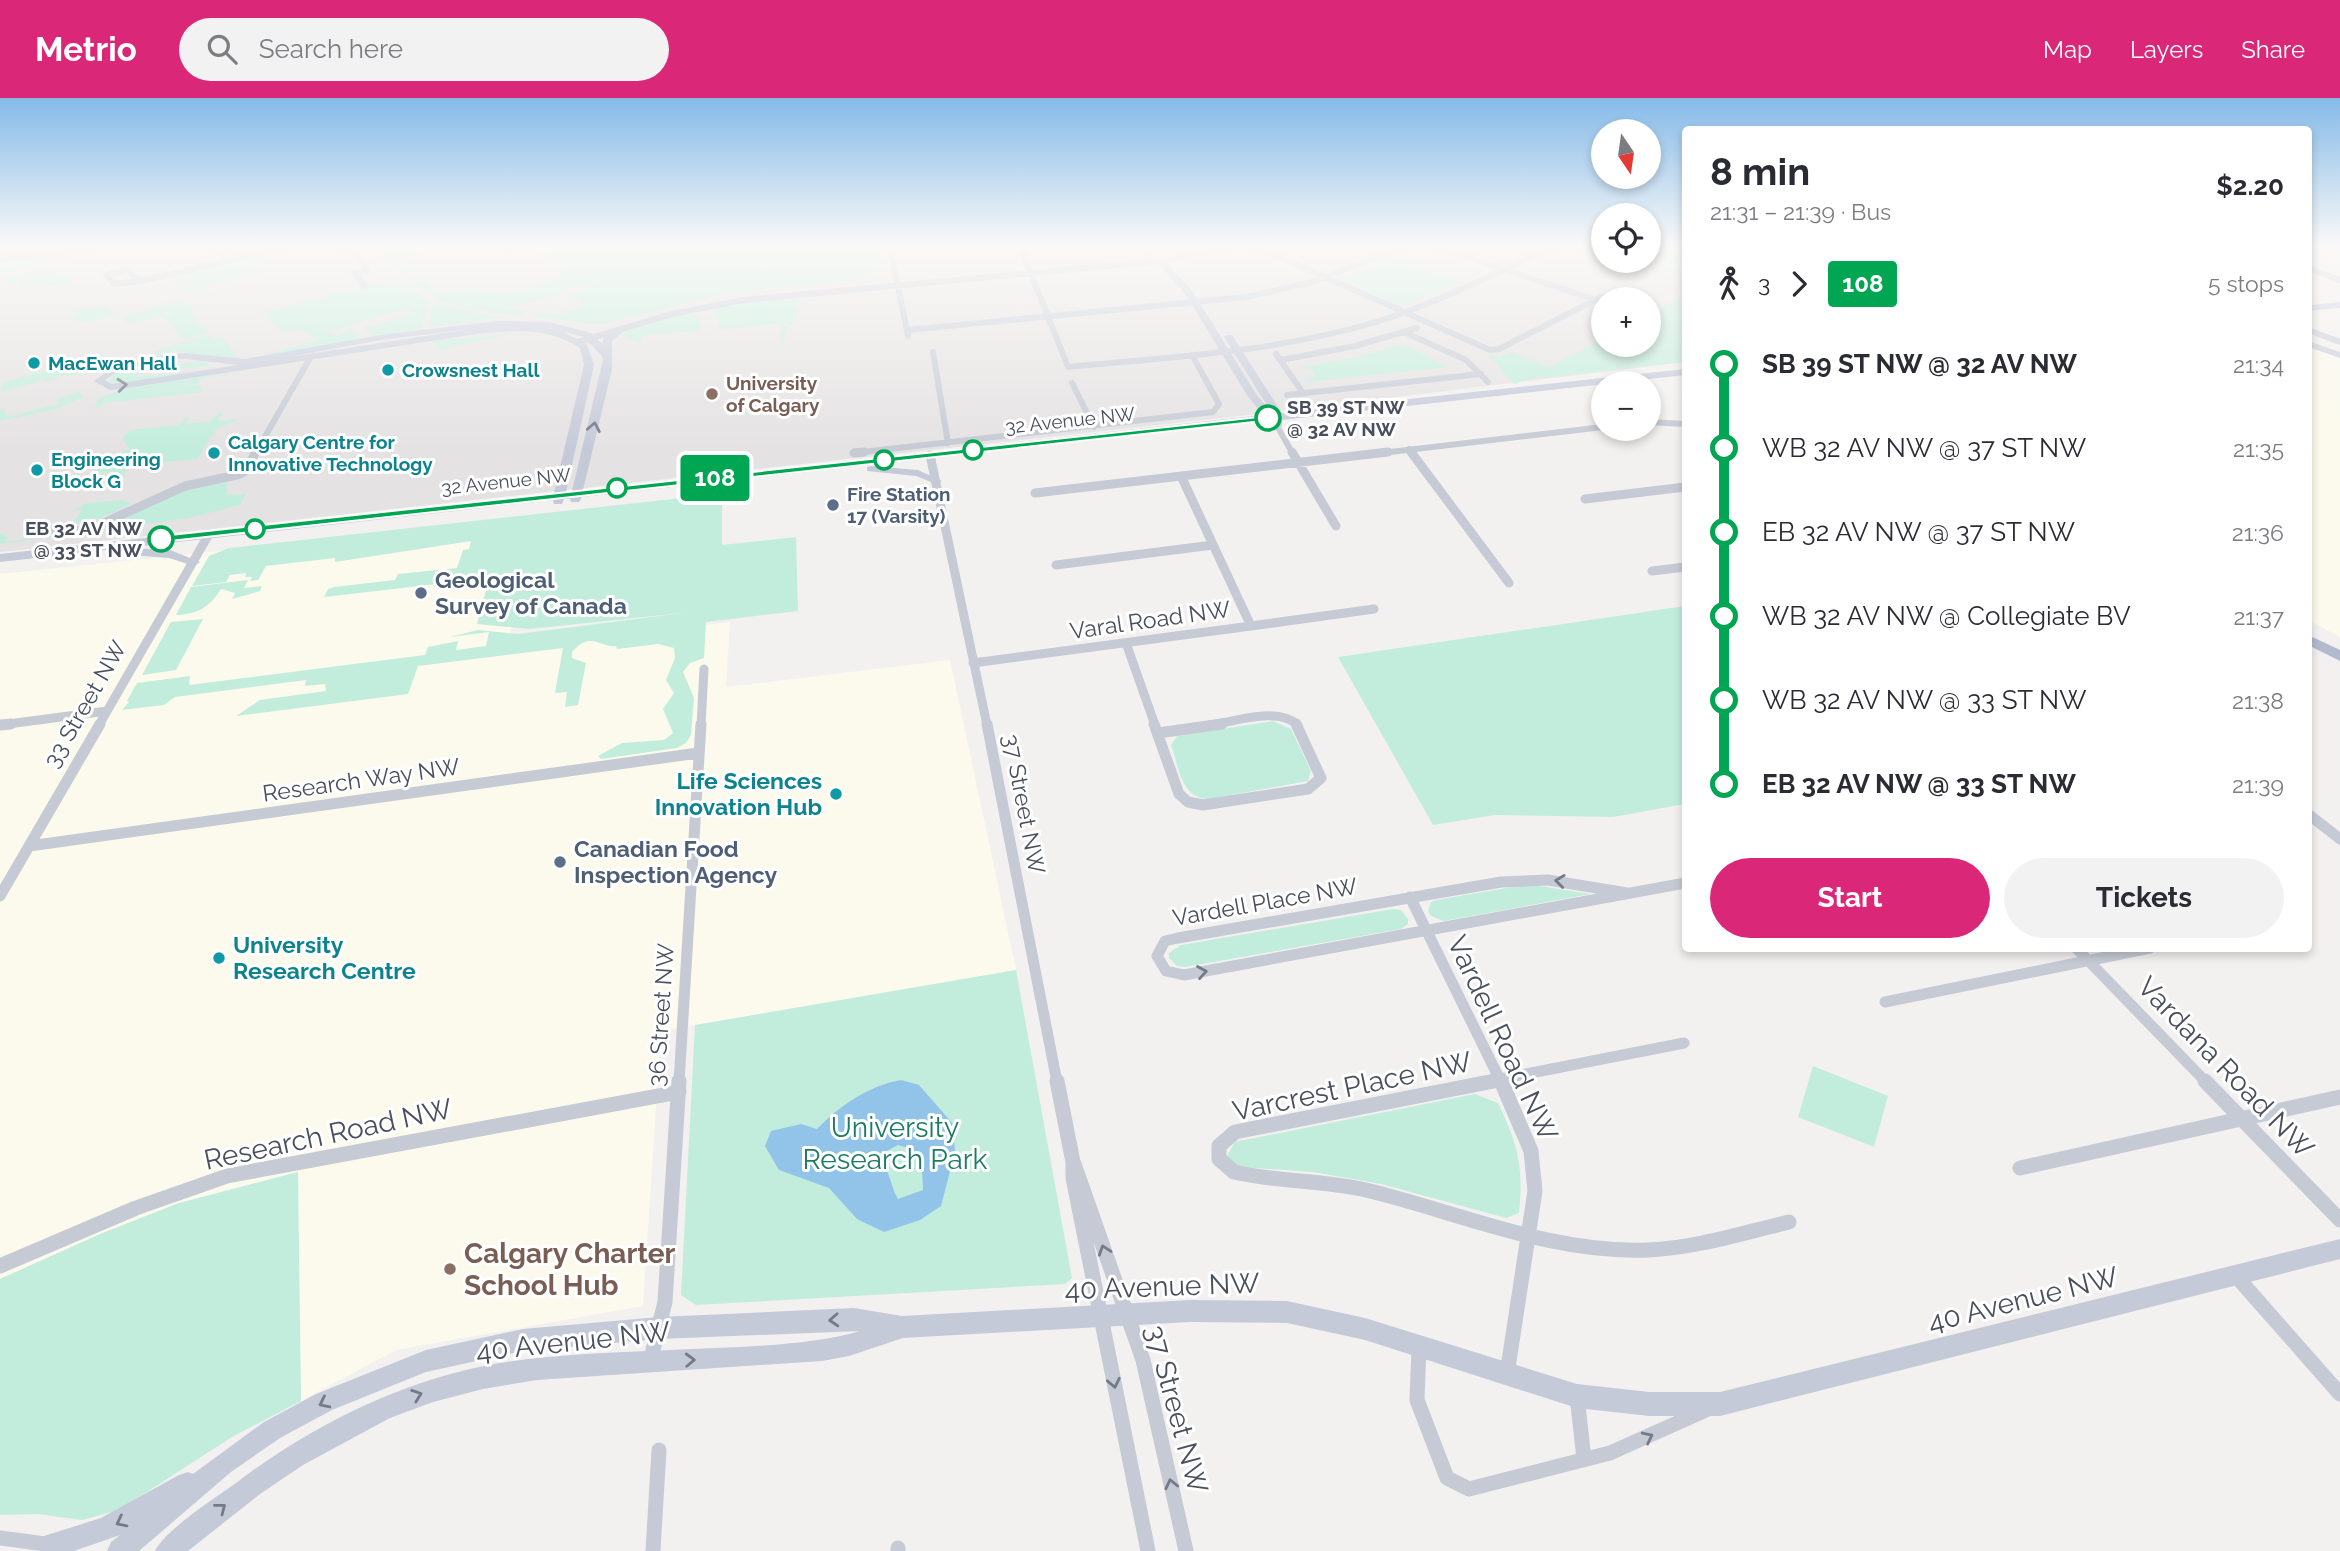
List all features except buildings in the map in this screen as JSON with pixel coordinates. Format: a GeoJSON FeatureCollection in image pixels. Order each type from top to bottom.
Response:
{"type":"FeatureCollection","features":[{"type":"Feature","properties":{"kind":"main road"},"geometry":{"type":"LineString","coordinates":[[2312,627],[2340,643]]}},
{"type":"Feature","properties":{"kind":"main road"},"geometry":{"type":"LineString","coordinates":[[2312,641],[2340,656]]}},
{"type":"Feature","properties":{"kind":"street"},"geometry":{"type":"LineString","coordinates":[[578,342],[683,314]]}},
{"type":"Feature","properties":{"kind":"street"},"geometry":{"type":"LineString","coordinates":[[904,314],[908,333],[1085,314]]}},
{"type":"Feature","properties":{"kind":"street"},"geometry":{"type":"LineString","coordinates":[[1048,314],[1068,367],[1237,350],[1331,334],[1400,314]]}},
{"type":"Feature","properties":{"kind":"street"},"geometry":{"type":"LineString","coordinates":[[1202,314],[1252,395],[1275,420]]}},
{"type":"Feature","properties":{"kind":"street"},"geometry":{"type":"LineString","coordinates":[[1215,314],[1237,350],[1296,462],[1336,526]]}},
{"type":"Feature","properties":{"kind":"street"},"geometry":{"type":"LineString","coordinates":[[1405,314],[1490,350]]}},
{"type":"Feature","properties":{"kind":"street"},"geometry":{"type":"LineString","coordinates":[[1466,360],[1499,349],[1568,314]]}},
{"type":"Feature","properties":{"kind":"street"},"geometry":{"type":"LineString","coordinates":[[559,499],[589,368],[586,351],[578,342],[553,331],[499,328],[127,385],[110,387],[99,381],[108,372],[166,357],[187,356],[209,361],[245,362],[497,322],[559,325],[593,338],[606,353]]}},
{"type":"Feature","properties":{"kind":"street"},"geometry":{"type":"LineString","coordinates":[[1303,393],[1278,357],[1350,347],[1417,328]]}},
{"type":"Feature","properties":{"kind":"street"},"geometry":{"type":"LineString","coordinates":[[576,497],[586,469],[605,379],[607,340],[621,329]]}},
{"type":"Feature","properties":{"kind":"street"},"geometry":{"type":"LineString","coordinates":[[1404,332],[1466,360],[1488,382]]}},
{"type":"Feature","properties":{"kind":"street"},"geometry":{"type":"LineString","coordinates":[[2312,332],[2340,342]]}},
{"type":"Feature","properties":{"kind":"street"},"geometry":{"type":"LineString","coordinates":[[1331,334],[1350,347]]}},
{"type":"Feature","properties":{"kind":"street"},"geometry":{"type":"LineString","coordinates":[[2312,340],[2340,349]]}},
{"type":"Feature","properties":{"kind":"street"},"geometry":{"type":"LineString","coordinates":[[2312,346],[2340,355]]}},
{"type":"Feature","properties":{"kind":"street"},"geometry":{"type":"LineString","coordinates":[[933,352],[948,443]]}},
{"type":"Feature","properties":{"kind":"street"},"geometry":{"type":"LineString","coordinates":[[855,453],[1213,412],[1219,404],[1192,355]]}},
{"type":"Feature","properties":{"kind":"street"},"geometry":{"type":"LineString","coordinates":[[51,530],[66,532],[93,527],[121,517],[179,489],[244,472],[310,358]]}},
{"type":"Feature","properties":{"kind":"street","name":"32 Avenue NW"},"geometry":{"type":"LineString","coordinates":[[576,497],[619,488],[931,459],[1682,372]]}},
{"type":"Feature","properties":{"kind":"street"},"geometry":{"type":"LineString","coordinates":[[1287,395],[1480,374]]}},
{"type":"Feature","properties":{"kind":"street"},"geometry":{"type":"LineString","coordinates":[[1661,383],[1682,380]]}},
{"type":"Feature","properties":{"kind":"street"},"geometry":{"type":"LineString","coordinates":[[1072,383],[1094,427]]}},
{"type":"Feature","properties":{"kind":"street","name":"32 Avenue NW"},"geometry":{"type":"LineString","coordinates":[[0,558],[207,539],[576,497],[871,469],[1228,422],[1591,391]]}},
{"type":"Feature","properties":{"kind":"street"},"geometry":{"type":"LineString","coordinates":[[1228,422],[1250,414],[1252,395]]}},
{"type":"Feature","properties":{"kind":"street"},"geometry":{"type":"LineString","coordinates":[[1661,422],[1681,423]]}},
{"type":"Feature","properties":{"kind":"street"},"geometry":{"type":"LineString","coordinates":[[1035,493],[1591,428]]}},
{"type":"Feature","properties":{"kind":"street"},"geometry":{"type":"LineString","coordinates":[[1409,449],[1510,583]]}},
{"type":"Feature","properties":{"kind":"street","name":"37 Street NW"},"geometry":{"type":"LineString","coordinates":[[931,459],[1073,1162],[1143,1360],[1186,1551]]}},
{"type":"Feature","properties":{"kind":"street"},"geometry":{"type":"LineString","coordinates":[[508,500],[549,488],[565,465]]}},
{"type":"Feature","properties":{"kind":"street"},"geometry":{"type":"LineString","coordinates":[[586,469],[587,480],[594,485],[619,488]]}},
{"type":"Feature","properties":{"kind":"street"},"geometry":{"type":"LineString","coordinates":[[871,469],[918,473],[936,481]]}},
{"type":"Feature","properties":{"kind":"street","name":"Varal Road NW"},"geometry":{"type":"LineString","coordinates":[[973,663],[1251,625],[1181,476]]}},
{"type":"Feature","properties":{"kind":"street"},"geometry":{"type":"LineString","coordinates":[[165,490],[186,484],[220,480]]}},
{"type":"Feature","properties":{"kind":"street"},"geometry":{"type":"LineString","coordinates":[[1585,499],[1682,487]]}},
{"type":"Feature","properties":{"kind":"street","name":"32 Avenue NW"},"geometry":{"type":"LineString","coordinates":[[0,567],[134,552],[207,539],[508,500],[559,499]]}},
{"type":"Feature","properties":{"kind":"street","name":"33 Street NW"},"geometry":{"type":"LineString","coordinates":[[0,896],[207,539]]}},
{"type":"Feature","properties":{"kind":"street"},"geometry":{"type":"LineString","coordinates":[[1056,565],[1213,545]]}},
{"type":"Feature","properties":{"kind":"street"},"geometry":{"type":"LineString","coordinates":[[134,552],[170,554],[194,562]]}},
{"type":"Feature","properties":{"kind":"street"},"geometry":{"type":"LineString","coordinates":[[1652,571],[1682,567]]}},
{"type":"Feature","properties":{"kind":"street"},"geometry":{"type":"LineString","coordinates":[[1251,625],[1374,609]]}},
{"type":"Feature","properties":{"kind":"street"},"geometry":{"type":"LineString","coordinates":[[1126,643],[1158,733],[1180,794],[1192,804],[1206,805],[1308,789],[1321,778],[1297,724],[1287,717],[1273,716],[1158,733]]}},
{"type":"Feature","properties":{"kind":"street","name":"36 Street NW"},"geometry":{"type":"LineString","coordinates":[[650,1362],[665,1302],[704,669]]}},
{"type":"Feature","properties":{"kind":"street"},"geometry":{"type":"LineString","coordinates":[[0,725],[107,711]]}},
{"type":"Feature","properties":{"kind":"street","name":"Research Way NW"},"geometry":{"type":"LineString","coordinates":[[29,846],[698,753]]}},
{"type":"Feature","properties":{"kind":"street"},"geometry":{"type":"LineString","coordinates":[[2312,817],[2340,839]]}},
{"type":"Feature","properties":{"kind":"street","name":"Vardell Place NW"},"geometry":{"type":"LineString","coordinates":[[1426,931],[1184,975],[1169,973],[1158,961],[1158,951],[1165,941],[1409,897],[1529,879],[1571,882],[1627,893]]}},
{"type":"Feature","properties":{"kind":"street","name":"Vardell Road NW"},"geometry":{"type":"LineString","coordinates":[[1426,931],[1682,884]]}},
{"type":"Feature","properties":{"kind":"street","name":"Vardell Road NW"},"geometry":{"type":"LineString","coordinates":[[1409,897],[1500,1080],[1531,1151],[1535,1191],[1507,1374]]}},
{"type":"Feature","properties":{"kind":"street","name":"Vardana Road NW"},"geometry":{"type":"LineString","coordinates":[[2080,952],[2340,1220]]}},
{"type":"Feature","properties":{"kind":"street"},"geometry":{"type":"LineString","coordinates":[[1885,1002],[2131,952]]}},
{"type":"Feature","properties":{"kind":"street"},"geometry":{"type":"LineString","coordinates":[[1500,1080],[1684,1043]]}},
{"type":"Feature","properties":{"kind":"street","name":"Varcrest Place NW"},"geometry":{"type":"LineString","coordinates":[[1500,1080],[1235,1132],[1219,1146],[1219,1159],[1227,1169],[1239,1175],[1285,1177],[1371,1191],[1529,1235]]}},
{"type":"Feature","properties":{"kind":"street","name":"Research Road NW"},"geometry":{"type":"LineString","coordinates":[[0,1266],[136,1208],[227,1176],[679,1092]]}},
{"type":"Feature","properties":{"kind":"street"},"geometry":{"type":"LineString","coordinates":[[2020,1168],[2340,1097]]}},
{"type":"Feature","properties":{"kind":"street","name":"37 Street NW"},"geometry":{"type":"LineString","coordinates":[[1073,1162],[1073,1178],[1098,1317],[1148,1551]]}},
{"type":"Feature","properties":{"kind":"street"},"geometry":{"type":"LineString","coordinates":[[1529,1235],[1600,1250],[1657,1250],[1789,1222]]}},
{"type":"Feature","properties":{"kind":"street","name":"40 Avenue NW"},"geometry":{"type":"LineString","coordinates":[[1419,1346],[1417,1400],[1440,1464],[1453,1483],[1477,1488],[1630,1446],[1720,1404],[2340,1249]]}},
{"type":"Feature","properties":{"kind":"street"},"geometry":{"type":"LineString","coordinates":[[2236,1276],[2340,1394]]}},
{"type":"Feature","properties":{"kind":"street","name":"40 Avenue NW"},"geometry":{"type":"LineString","coordinates":[[120,1551],[223,1464],[272,1430],[324,1402],[426,1362],[523,1340],[659,1328],[854,1319],[902,1327],[1190,1311],[1287,1312],[1365,1329],[1577,1396],[1650,1404],[1720,1404]]}},
{"type":"Feature","properties":{"kind":"street","name":"40 Avenue NW"},"geometry":{"type":"LineString","coordinates":[[168,1551],[279,1464],[332,1432],[382,1408],[434,1389],[484,1377],[535,1370],[799,1352],[848,1345],[902,1327]]}},
{"type":"Feature","properties":{"kind":"street"},"geometry":{"type":"LineString","coordinates":[[1577,1396],[1584,1460]]}},
{"type":"Feature","properties":{"kind":"street"},"geometry":{"type":"LineString","coordinates":[[653,1551],[659,1450]]}},
{"type":"Feature","properties":{"kind":"street"},"geometry":{"type":"LineString","coordinates":[[0,1538],[55,1548],[124,1521],[223,1464]]}},
{"type":"Feature","properties":{"kind":"shaded area","name":"University of Calgary"},"geometry":{"type":"Polygon","coordinates":[[[0,314],[1591,314],[1591,357],[1661,357],[1661,314],[1682,314],[1682,362],[1591,371],[1591,373],[1231,417],[0,552],[0,314]]]}},
{"type":"Feature","properties":{"kind":"shaded area"},"geometry":{"type":"Polygon","coordinates":[[[2312,348],[2340,358],[2340,637],[2312,622],[2312,348]]]}},
{"type":"Feature","properties":{"kind":"shaded area"},"geometry":{"type":"Polygon","coordinates":[[[535,518],[506,651],[730,622],[726,687],[950,660],[1016,970],[661,1031],[643,1306],[396,1350],[301,1401],[297,1172],[179,1203],[100,1234],[0,1279],[0,574],[535,518]]]}},
{"type":"Feature","properties":{"kind":"green space"},"geometry":{"type":"Polygon","coordinates":[[[75,314],[114,315],[87,322],[68,318],[75,314]]]}},
{"type":"Feature","properties":{"kind":"green space"},"geometry":{"type":"Polygon","coordinates":[[[129,314],[192,314],[200,322],[187,318],[208,333],[184,339],[164,316],[149,320],[135,317],[144,320],[126,324],[123,319],[129,314]]]}},
{"type":"Feature","properties":{"kind":"green space"},"geometry":{"type":"Polygon","coordinates":[[[263,314],[387,314],[326,332],[337,335],[351,328],[359,335],[358,339],[265,357],[264,355],[319,340],[301,329],[284,333],[263,314]]]}},
{"type":"Feature","properties":{"kind":"green space"},"geometry":{"type":"Polygon","coordinates":[[[415,314],[426,314],[422,328],[375,337],[361,326],[367,327],[415,314]]]}},
{"type":"Feature","properties":{"kind":"green space"},"geometry":{"type":"Polygon","coordinates":[[[431,314],[483,314],[503,318],[428,327],[431,314]]]}},
{"type":"Feature","properties":{"kind":"green space"},"geometry":{"type":"Polygon","coordinates":[[[643,314],[598,325],[532,316],[643,314]]]}},
{"type":"Feature","properties":{"kind":"green space"},"geometry":{"type":"Polygon","coordinates":[[[715,314],[796,314],[792,326],[780,321],[788,328],[781,350],[780,323],[719,330],[715,314]]]}},
{"type":"Feature","properties":{"kind":"green space"},"geometry":{"type":"Polygon","coordinates":[[[1661,314],[1682,314],[1682,362],[1591,371],[1529,379],[1514,384],[1487,354],[1500,357],[1511,352],[1549,367],[1591,345],[1591,357],[1661,357],[1661,314]]]}},
{"type":"Feature","properties":{"kind":"green space"},"geometry":{"type":"Polygon","coordinates":[[[681,315],[699,316],[700,331],[642,335],[640,344],[619,334],[681,315]]]}},
{"type":"Feature","properties":{"kind":"green space"},"geometry":{"type":"Polygon","coordinates":[[[517,333],[438,350],[433,341],[517,333]]]}},
{"type":"Feature","properties":{"kind":"green space"},"geometry":{"type":"Polygon","coordinates":[[[208,335],[214,337],[212,341],[222,337],[236,360],[175,351],[156,355],[152,352],[208,335]]]}},
{"type":"Feature","properties":{"kind":"green space"},"geometry":{"type":"Polygon","coordinates":[[[1403,344],[1448,367],[1306,382],[1304,379],[1316,377],[1311,369],[1298,368],[1358,357],[1403,344]]]}},
{"type":"Feature","properties":{"kind":"green space"},"geometry":{"type":"Polygon","coordinates":[[[121,358],[129,362],[90,373],[48,377],[60,378],[45,382],[40,378],[37,382],[0,392],[4,382],[70,364],[86,366],[121,358]]]}},
{"type":"Feature","properties":{"kind":"green space"},"geometry":{"type":"Polygon","coordinates":[[[197,361],[212,366],[160,370],[197,361]]]}},
{"type":"Feature","properties":{"kind":"green space"},"geometry":{"type":"Polygon","coordinates":[[[226,369],[117,384],[109,381],[120,371],[155,371],[142,372],[138,377],[226,369]]]}},
{"type":"Feature","properties":{"kind":"green space"},"geometry":{"type":"Polygon","coordinates":[[[255,369],[200,379],[198,384],[174,383],[199,385],[203,392],[104,403],[95,410],[98,398],[128,388],[255,369]]]}},
{"type":"Feature","properties":{"kind":"green space"},"geometry":{"type":"Polygon","coordinates":[[[80,392],[83,397],[56,409],[0,421],[0,410],[3,409],[8,417],[58,404],[56,399],[80,392]]]}},
{"type":"Feature","properties":{"kind":"green space"},"geometry":{"type":"Polygon","coordinates":[[[219,413],[223,413],[217,421],[240,419],[216,429],[197,459],[131,465],[123,475],[110,477],[113,472],[98,473],[96,470],[109,465],[104,459],[131,449],[122,439],[130,430],[179,425],[186,418],[190,418],[184,424],[210,422],[219,413]]]}},
{"type":"Feature","properties":{"kind":"green space"},"geometry":{"type":"Polygon","coordinates":[[[227,483],[227,495],[246,494],[240,505],[189,518],[0,544],[0,533],[8,537],[5,542],[68,534],[180,490],[227,483]]]}},
{"type":"Feature","properties":{"kind":"green space"},"geometry":{"type":"Polygon","coordinates":[[[727,493],[726,503],[722,504],[722,545],[796,537],[798,611],[706,622],[704,658],[690,663],[683,672],[694,698],[691,735],[686,743],[677,748],[601,759],[598,756],[622,743],[664,740],[673,733],[663,709],[674,693],[666,680],[675,658],[674,648],[658,644],[617,649],[616,646],[590,641],[579,646],[572,652],[572,658],[586,663],[578,705],[565,707],[567,692],[555,693],[563,648],[418,666],[408,694],[236,716],[260,700],[326,691],[325,684],[305,686],[306,680],[175,697],[164,705],[122,710],[129,702],[127,701],[137,683],[190,676],[189,685],[425,655],[428,647],[458,641],[456,650],[486,646],[489,632],[450,637],[478,630],[518,634],[683,613],[529,629],[477,624],[489,578],[324,597],[328,589],[334,587],[395,580],[398,574],[457,568],[463,550],[469,549],[471,541],[335,562],[335,558],[266,566],[258,580],[250,581],[252,577],[245,577],[246,573],[230,575],[226,582],[192,586],[209,556],[229,548],[727,493]]]}},
{"type":"Feature","properties":{"kind":"green space"},"geometry":{"type":"Polygon","coordinates":[[[123,500],[131,504],[99,519],[65,524],[74,521],[82,510],[74,510],[87,503],[123,500]]]}},
{"type":"Feature","properties":{"kind":"green space"},"geometry":{"type":"Polygon","coordinates":[[[248,580],[244,588],[262,586],[260,591],[232,599],[235,593],[221,589],[202,609],[176,615],[191,587],[248,580]]]}},
{"type":"Feature","properties":{"kind":"green space"},"geometry":{"type":"Polygon","coordinates":[[[1682,606],[1682,805],[1613,817],[1495,815],[1433,825],[1338,657],[1682,606]]]}},
{"type":"Feature","properties":{"kind":"green space"},"geometry":{"type":"Polygon","coordinates":[[[203,619],[176,670],[142,675],[171,622],[203,619]]]}},
{"type":"Feature","properties":{"kind":"green space"},"geometry":{"type":"Polygon","coordinates":[[[1273,721],[1291,729],[1311,771],[1308,781],[1209,799],[1192,794],[1182,780],[1171,745],[1177,736],[1273,721]]]}},
{"type":"Feature","properties":{"kind":"green space"},"geometry":{"type":"Polygon","coordinates":[[[1518,886],[1540,886],[1591,894],[1444,921],[1431,916],[1428,911],[1431,902],[1436,900],[1518,886]]]}},
{"type":"Feature","properties":{"kind":"green space"},"geometry":{"type":"Polygon","coordinates":[[[1393,909],[1401,910],[1408,919],[1408,924],[1401,929],[1185,967],[1177,966],[1169,958],[1169,953],[1181,945],[1393,909]]]}},
{"type":"Feature","properties":{"kind":"green space","name":"University Research Park"},"geometry":{"type":"Polygon","coordinates":[[[1016,970],[1072,1278],[1065,1284],[696,1305],[681,1295],[695,1025],[1016,970]]]}},
{"type":"Feature","properties":{"kind":"green space"},"geometry":{"type":"Polygon","coordinates":[[[1813,1066],[1888,1096],[1874,1147],[1798,1117],[1813,1066]]]}},
{"type":"Feature","properties":{"kind":"green space"},"geometry":{"type":"Polygon","coordinates":[[[1475,1094],[1498,1103],[1518,1156],[1521,1182],[1519,1213],[1506,1218],[1381,1184],[1313,1172],[1241,1167],[1233,1164],[1227,1156],[1235,1142],[1475,1094]]]}},
{"type":"Feature","properties":{"kind":"green space"},"geometry":{"type":"Polygon","coordinates":[[[298,1172],[301,1401],[232,1437],[119,1510],[82,1520],[37,1514],[0,1515],[0,1279],[100,1234],[179,1203],[298,1172]]]}},
{"type":"Feature","properties":{"kind":"water"},"geometry":{"type":"Polygon","coordinates":[[[901,1080],[919,1085],[953,1124],[955,1152],[941,1206],[920,1220],[884,1232],[857,1219],[829,1188],[779,1170],[765,1146],[771,1131],[801,1124],[817,1129],[856,1098],[901,1080]],[[898,1145],[885,1152],[882,1160],[898,1199],[923,1190],[922,1169],[911,1149],[898,1145]]]}},
{"type":"Feature","properties":{"kind":"bus line","name":"108"},"geometry":{"type":"LineString","coordinates":[[161,539],[1268,418]]}},
{"type":"Feature","properties":{"kind":"place","name":"MacEwan Hall"},"geometry":{"type":"Point","coordinates":[34,363]}},
{"type":"Feature","properties":{"kind":"place","name":"Crowsnest Hall"},"geometry":{"type":"Point","coordinates":[388,370]}},
{"type":"Feature","properties":{"kind":"place","name":"University of Calgary"},"geometry":{"type":"Point","coordinates":[712,394]}},
{"type":"Feature","properties":{"kind":"place","name":"SB 39 ST NW @ 32 AV NW"},"geometry":{"type":"Point","coordinates":[1268,418]}},
{"type":"Feature","properties":{"kind":"place","name":"Calgary Centre for Innovative Technology"},"geometry":{"type":"Point","coordinates":[214,453]}},
{"type":"Feature","properties":{"kind":"place","name":"Engineering Block G"},"geometry":{"type":"Point","coordinates":[37,470]}},
{"type":"Feature","properties":{"kind":"place","name":"Fire Station 17 (Varsity)"},"geometry":{"type":"Point","coordinates":[833,505]}},
{"type":"Feature","properties":{"kind":"place","name":"EB 32 AV NW @ 33 ST NW"},"geometry":{"type":"Point","coordinates":[161,539]}},
{"type":"Feature","properties":{"kind":"place","name":"Geological Survey of Canada"},"geometry":{"type":"Point","coordinates":[421,593]}},
{"type":"Feature","properties":{"kind":"place","name":"Life Sciences Innovation Hub"},"geometry":{"type":"Point","coordinates":[836,794]}},
{"type":"Feature","properties":{"kind":"place","name":"Canadian Food Inspection Agency"},"geometry":{"type":"Point","coordinates":[560,862]}},
{"type":"Feature","properties":{"kind":"place","name":"University Research Centre"},"geometry":{"type":"Point","coordinates":[219,958]}},
{"type":"Feature","properties":{"kind":"place","name":"Calgary Charter School Hub"},"geometry":{"type":"Point","coordinates":[450,1269]}}]}
